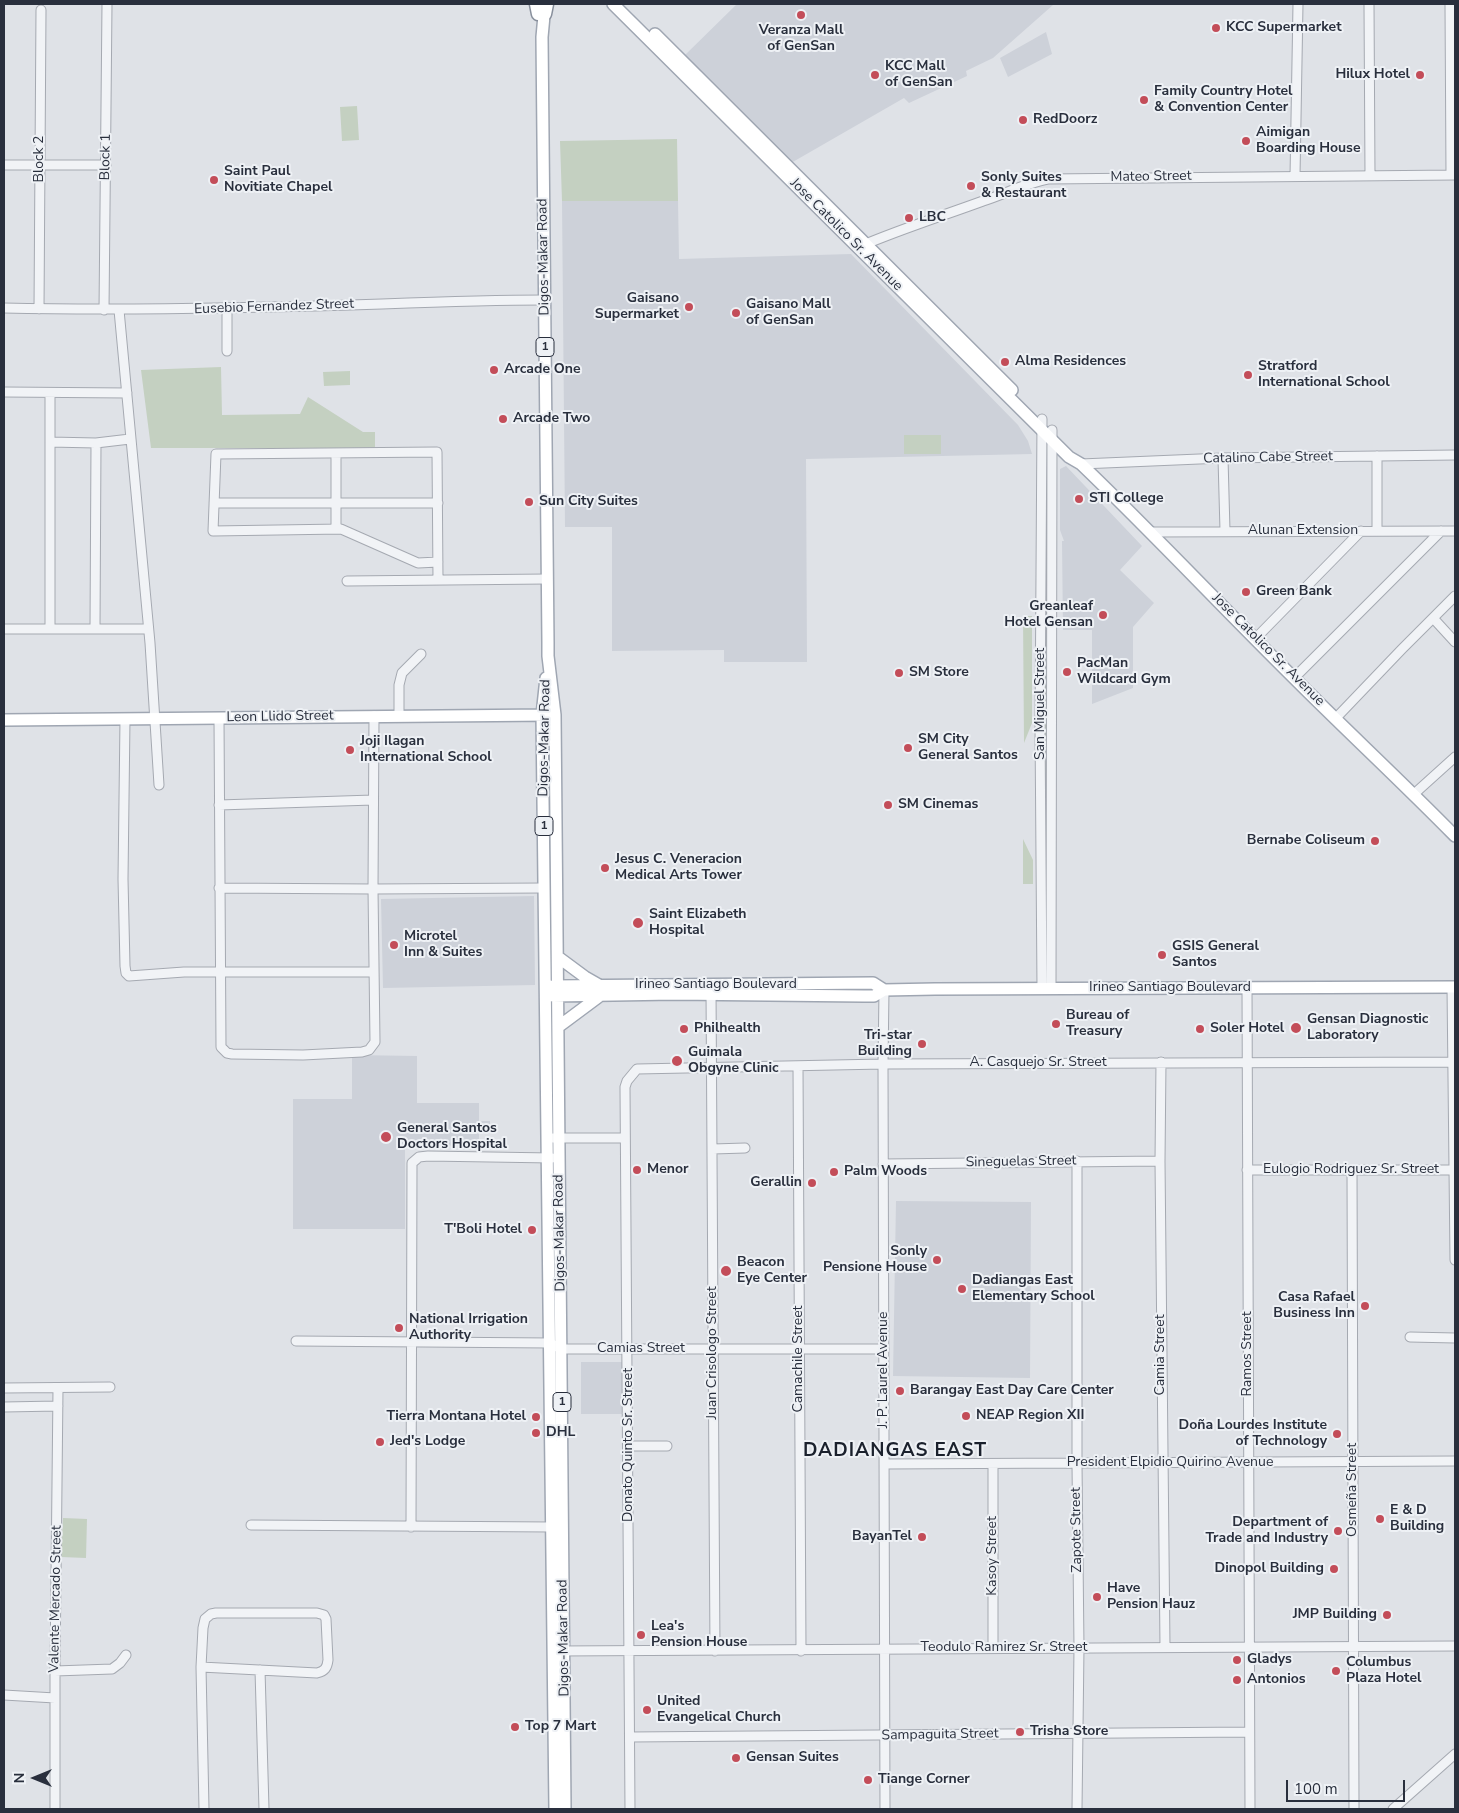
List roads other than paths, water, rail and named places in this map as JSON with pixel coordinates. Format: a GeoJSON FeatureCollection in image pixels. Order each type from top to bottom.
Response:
{"type":"FeatureCollection","features":[{"type":"Feature","properties":{"kind":"main road","name":"Jose Catolico Sr. Avenue"},"geometry":{"type":"LineString","coordinates":[[613,4],[863,246]]}},
{"type":"Feature","properties":{"kind":"main road","name":"Jose Catolico Sr. Avenue"},"geometry":{"type":"LineString","coordinates":[[624,4],[1047,430],[1075,453],[1081,464],[1151,532],[1294,678],[1455,836]]}},
{"type":"Feature","properties":{"kind":"main road","name":"Digos-Makar Road"},"geometry":{"type":"LineString","coordinates":[[541,7],[548,656],[542,715],[545,991],[554,1158],[561,1350],[559,1801],[565,1809]]}},
{"type":"Feature","properties":{"kind":"main road","name":"Digos-Makar Road"},"geometry":{"type":"LineString","coordinates":[[548,656],[556,715],[558,1027],[553,1138]]}},
{"type":"Feature","properties":{"kind":"main road","name":"Leon Llido Street"},"geometry":{"type":"LineString","coordinates":[[4,720],[556,715]]}},
{"type":"Feature","properties":{"kind":"main road"},"geometry":{"type":"LineString","coordinates":[[558,956],[601,990],[558,1027]]}},
{"type":"Feature","properties":{"kind":"main road","name":"Irineo Santiago Boulevard"},"geometry":{"type":"LineString","coordinates":[[545,991],[711,990],[873,984],[884,990],[1454,987]]}},
{"type":"Feature","properties":{"kind":"main road","name":"Digos-Makar Road"},"geometry":{"type":"LineString","coordinates":[[554,1158],[550,1343],[552,1527],[559,1651]]}},
{"type":"Feature","properties":{"kind":"main road"},"geometry":{"type":"LineString","coordinates":[[559,1801],[574,1809]]}},
{"type":"Feature","properties":{"kind":"street","name":"Block 1"},"geometry":{"type":"LineString","coordinates":[[104,310],[107,4]]}},
{"type":"Feature","properties":{"kind":"street"},"geometry":{"type":"LineString","coordinates":[[1295,176],[1298,4]]}},
{"type":"Feature","properties":{"kind":"street"},"geometry":{"type":"LineString","coordinates":[[1369,4],[1370,176]]}},
{"type":"Feature","properties":{"kind":"street"},"geometry":{"type":"LineString","coordinates":[[1450,4],[1453,175]]}},
{"type":"Feature","properties":{"kind":"street","name":"Block 2"},"geometry":{"type":"LineString","coordinates":[[39,309],[41,10]]}},
{"type":"Feature","properties":{"kind":"street"},"geometry":{"type":"LineString","coordinates":[[4,165],[106,165]]}},
{"type":"Feature","properties":{"kind":"street","name":"Mateo Street"},"geometry":{"type":"LineString","coordinates":[[863,246],[917,223],[1048,178],[1453,175]]}},
{"type":"Feature","properties":{"kind":"street","name":"Eusebio Fernandez Street"},"geometry":{"type":"LineString","coordinates":[[4,308],[119,310],[544,300]]}},
{"type":"Feature","properties":{"kind":"street"},"geometry":{"type":"LineString","coordinates":[[227,308],[227,351]]}},
{"type":"Feature","properties":{"kind":"street"},"geometry":{"type":"LineString","coordinates":[[119,310],[148,629],[159,785]]}},
{"type":"Feature","properties":{"kind":"street"},"geometry":{"type":"LineString","coordinates":[[4,392],[127,394]]}},
{"type":"Feature","properties":{"kind":"street"},"geometry":{"type":"LineString","coordinates":[[50,393],[50,628]]}},
{"type":"Feature","properties":{"kind":"street","name":"San Miguel Street"},"geometry":{"type":"LineString","coordinates":[[1046,989],[1047,430]]}},
{"type":"Feature","properties":{"kind":"street","name":"San Miguel Street"},"geometry":{"type":"LineString","coordinates":[[1046,989],[1040,727],[1047,430]]}},
{"type":"Feature","properties":{"kind":"street"},"geometry":{"type":"LineString","coordinates":[[50,442],[96,443],[130,439]]}},
{"type":"Feature","properties":{"kind":"street"},"geometry":{"type":"LineString","coordinates":[[95,628],[96,443]]}},
{"type":"Feature","properties":{"kind":"street"},"geometry":{"type":"LineString","coordinates":[[438,562],[418,562],[351,533],[336,529],[213,531],[216,454],[438,452],[438,562],[438,580]]}},
{"type":"Feature","properties":{"kind":"street"},"geometry":{"type":"LineString","coordinates":[[336,453],[336,529]]}},
{"type":"Feature","properties":{"kind":"street","name":"Catalino Cabe Street"},"geometry":{"type":"LineString","coordinates":[[1081,464],[1223,458],[1455,455]]}},
{"type":"Feature","properties":{"kind":"street"},"geometry":{"type":"LineString","coordinates":[[1377,456],[1377,531]]}},
{"type":"Feature","properties":{"kind":"street"},"geometry":{"type":"LineString","coordinates":[[1223,458],[1225,531]]}},
{"type":"Feature","properties":{"kind":"street"},"geometry":{"type":"LineString","coordinates":[[214,503],[438,503]]}},
{"type":"Feature","properties":{"kind":"street"},"geometry":{"type":"LineString","coordinates":[[1256,638],[1360,531]]}},
{"type":"Feature","properties":{"kind":"street"},"geometry":{"type":"LineString","coordinates":[[1294,678],[1440,531]]}},
{"type":"Feature","properties":{"kind":"street","name":"Alunan Extension"},"geometry":{"type":"LineString","coordinates":[[1151,532],[1455,531]]}},
{"type":"Feature","properties":{"kind":"street"},"geometry":{"type":"LineString","coordinates":[[418,562],[418,580]]}},
{"type":"Feature","properties":{"kind":"street"},"geometry":{"type":"LineString","coordinates":[[347,581],[547,579]]}},
{"type":"Feature","properties":{"kind":"street"},"geometry":{"type":"LineString","coordinates":[[1335,719],[1455,596]]}},
{"type":"Feature","properties":{"kind":"street"},"geometry":{"type":"LineString","coordinates":[[1433,618],[1455,642]]}},
{"type":"Feature","properties":{"kind":"street"},"geometry":{"type":"LineString","coordinates":[[4,629],[148,629]]}},
{"type":"Feature","properties":{"kind":"street"},"geometry":{"type":"LineString","coordinates":[[399,716],[399,685],[402,673],[421,654]]}},
{"type":"Feature","properties":{"kind":"street"},"geometry":{"type":"LineString","coordinates":[[219,718],[220,1038],[224,1050],[232,1054],[303,1055],[362,1052],[372,1047],[375,1042],[373,890],[374,716]]}},
{"type":"Feature","properties":{"kind":"street"},"geometry":{"type":"LineString","coordinates":[[125,719],[123,880],[126,973],[129,976],[136,976],[220,972],[374,972]]}},
{"type":"Feature","properties":{"kind":"street"},"geometry":{"type":"LineString","coordinates":[[1414,794],[1455,757]]}},
{"type":"Feature","properties":{"kind":"street"},"geometry":{"type":"LineString","coordinates":[[219,805],[373,800]]}},
{"type":"Feature","properties":{"kind":"street"},"geometry":{"type":"LineString","coordinates":[[219,888],[373,890],[544,888]]}},
{"type":"Feature","properties":{"kind":"street"},"geometry":{"type":"LineString","coordinates":[[1454,987],[1455,1260]]}},
{"type":"Feature","properties":{"kind":"street","name":"Ramos Street"},"geometry":{"type":"LineString","coordinates":[[1247,988],[1250,1809]]}},
{"type":"Feature","properties":{"kind":"street","name":"Juan Crisologo Street"},"geometry":{"type":"LineString","coordinates":[[711,990],[715,1651]]}},
{"type":"Feature","properties":{"kind":"street","name":"J. P. Laurel Avenue"},"geometry":{"type":"LineString","coordinates":[[884,990],[882,1064],[885,1809]]}},
{"type":"Feature","properties":{"kind":"street","name":"Camia Street"},"geometry":{"type":"LineString","coordinates":[[1161,1062],[1162,1464],[1165,1647]]}},
{"type":"Feature","properties":{"kind":"street","name":"A. Casquejo Sr. Street"},"geometry":{"type":"LineString","coordinates":[[627,1081],[636,1069],[642,1068],[882,1064],[1454,1062]]}},
{"type":"Feature","properties":{"kind":"street","name":"Camachile Street"},"geometry":{"type":"LineString","coordinates":[[798,1066],[801,1651]]}},
{"type":"Feature","properties":{"kind":"street","name":"Donato Quinto Sr. Street"},"geometry":{"type":"LineString","coordinates":[[627,1081],[625,1138],[629,1446],[630,1809]]}},
{"type":"Feature","properties":{"kind":"street"},"geometry":{"type":"LineString","coordinates":[[553,1138],[625,1138]]}},
{"type":"Feature","properties":{"kind":"street"},"geometry":{"type":"LineString","coordinates":[[713,1148],[745,1148]]}},
{"type":"Feature","properties":{"kind":"street"},"geometry":{"type":"LineString","coordinates":[[412,1527],[412,1163],[419,1157],[428,1156],[554,1158]]}},
{"type":"Feature","properties":{"kind":"street","name":"Sineguelas Street"},"geometry":{"type":"LineString","coordinates":[[883,1164],[1160,1160]]}},
{"type":"Feature","properties":{"kind":"street","name":"Zapote Street"},"geometry":{"type":"LineString","coordinates":[[1077,1162],[1079,1648],[1077,1809]]}},
{"type":"Feature","properties":{"kind":"street","name":"Eulogio Rodriguez Sr. Street"},"geometry":{"type":"LineString","coordinates":[[1247,1170],[1454,1170]]}},
{"type":"Feature","properties":{"kind":"street","name":"Osmeña Street"},"geometry":{"type":"LineString","coordinates":[[1352,1170],[1354,1809]]}},
{"type":"Feature","properties":{"kind":"street"},"geometry":{"type":"LineString","coordinates":[[1410,1337],[1455,1338]]}},
{"type":"Feature","properties":{"kind":"street"},"geometry":{"type":"LineString","coordinates":[[296,1340],[550,1343],[561,1350]]}},
{"type":"Feature","properties":{"kind":"street","name":"Camias Street"},"geometry":{"type":"LineString","coordinates":[[561,1350],[884,1349]]}},
{"type":"Feature","properties":{"kind":"street"},"geometry":{"type":"LineString","coordinates":[[4,1388],[58,1389],[110,1387]]}},
{"type":"Feature","properties":{"kind":"street","name":"Valente Mercado Street"},"geometry":{"type":"LineString","coordinates":[[55,1809],[58,1389]]}},
{"type":"Feature","properties":{"kind":"street"},"geometry":{"type":"LineString","coordinates":[[4,1407],[58,1406]]}},
{"type":"Feature","properties":{"kind":"street"},"geometry":{"type":"LineString","coordinates":[[629,1446],[667,1446]]}},
{"type":"Feature","properties":{"kind":"street","name":"President Elpidio Quirino Avenue"},"geometry":{"type":"LineString","coordinates":[[884,1464],[1455,1461]]}},
{"type":"Feature","properties":{"kind":"street","name":"Kasoy Street"},"geometry":{"type":"LineString","coordinates":[[993,1464],[993,1648]]}},
{"type":"Feature","properties":{"kind":"street"},"geometry":{"type":"LineString","coordinates":[[250,1525],[552,1527]]}},
{"type":"Feature","properties":{"kind":"street"},"geometry":{"type":"LineString","coordinates":[[201,1667],[317,1673],[323,1671],[327,1667],[328,1660],[327,1625],[324,1615],[318,1613],[216,1613],[211,1614],[205,1619],[201,1667],[204,1809]]}},
{"type":"Feature","properties":{"kind":"street","name":"Teodulo Ramirez Sr. Street"},"geometry":{"type":"LineString","coordinates":[[559,1651],[1455,1646]]}},
{"type":"Feature","properties":{"kind":"street"},"geometry":{"type":"LineString","coordinates":[[55,1671],[112,1669],[126,1655]]}},
{"type":"Feature","properties":{"kind":"street"},"geometry":{"type":"LineString","coordinates":[[260,1670],[264,1809]]}},
{"type":"Feature","properties":{"kind":"street"},"geometry":{"type":"LineString","coordinates":[[4,1695],[55,1698]]}},
{"type":"Feature","properties":{"kind":"street","name":"Sampaguita Street"},"geometry":{"type":"LineString","coordinates":[[630,1737],[1249,1732]]}},
{"type":"Feature","properties":{"kind":"street"},"geometry":{"type":"LineString","coordinates":[[1393,1809],[1455,1754]]}},
{"type":"Feature","properties":{"kind":"street"},"geometry":{"type":"LineString","coordinates":[[548,1809],[559,1801]]}},
{"type":"Feature","properties":{"kind":"place","name":"Veranza Mall of GenSan"},"geometry":{"type":"Point","coordinates":[801,15]}},
{"type":"Feature","properties":{"kind":"place","name":"KCC Supermarket"},"geometry":{"type":"Point","coordinates":[1216,28]}},
{"type":"Feature","properties":{"kind":"place","name":"KCC Mall of GenSan"},"geometry":{"type":"Point","coordinates":[875,75]}},
{"type":"Feature","properties":{"kind":"place","name":"Hilux Hotel"},"geometry":{"type":"Point","coordinates":[1420,75]}},
{"type":"Feature","properties":{"kind":"place","name":"Family Country Hotel & Convention Center"},"geometry":{"type":"Point","coordinates":[1144,100]}},
{"type":"Feature","properties":{"kind":"place","name":"RedDoorz"},"geometry":{"type":"Point","coordinates":[1023,120]}},
{"type":"Feature","properties":{"kind":"place","name":"Aimigan Boarding House"},"geometry":{"type":"Point","coordinates":[1246,141]}},
{"type":"Feature","properties":{"kind":"place","name":"Saint Paul Novitiate Chapel"},"geometry":{"type":"Point","coordinates":[214,180]}},
{"type":"Feature","properties":{"kind":"place","name":"Sonly Suites & Restaurant"},"geometry":{"type":"Point","coordinates":[971,186]}},
{"type":"Feature","properties":{"kind":"place","name":"LBC"},"geometry":{"type":"Point","coordinates":[909,218]}},
{"type":"Feature","properties":{"kind":"place","name":"Gaisano Supermarket"},"geometry":{"type":"Point","coordinates":[689,307]}},
{"type":"Feature","properties":{"kind":"place","name":"Gaisano Mall of GenSan"},"geometry":{"type":"Point","coordinates":[736,313]}},
{"type":"Feature","properties":{"kind":"place","name":"Alma Residences"},"geometry":{"type":"Point","coordinates":[1005,362]}},
{"type":"Feature","properties":{"kind":"place","name":"Arcade One"},"geometry":{"type":"Point","coordinates":[494,370]}},
{"type":"Feature","properties":{"kind":"place","name":"Stratford International School"},"geometry":{"type":"Point","coordinates":[1248,375]}},
{"type":"Feature","properties":{"kind":"place","name":"Arcade Two"},"geometry":{"type":"Point","coordinates":[503,419]}},
{"type":"Feature","properties":{"kind":"place","name":"STI College"},"geometry":{"type":"Point","coordinates":[1079,499]}},
{"type":"Feature","properties":{"kind":"place","name":"Sun City Suites"},"geometry":{"type":"Point","coordinates":[529,502]}},
{"type":"Feature","properties":{"kind":"place","name":"Green Bank"},"geometry":{"type":"Point","coordinates":[1246,592]}},
{"type":"Feature","properties":{"kind":"place","name":"Greanleaf Hotel Gensan"},"geometry":{"type":"Point","coordinates":[1103,615]}},
{"type":"Feature","properties":{"kind":"place","name":"PacMan Wildcard Gym"},"geometry":{"type":"Point","coordinates":[1067,672]}},
{"type":"Feature","properties":{"kind":"place","name":"SM Store"},"geometry":{"type":"Point","coordinates":[899,673]}},
{"type":"Feature","properties":{"kind":"place","name":"SM City General Santos"},"geometry":{"type":"Point","coordinates":[908,748]}},
{"type":"Feature","properties":{"kind":"place","name":"Joji Ilagan International School"},"geometry":{"type":"Point","coordinates":[350,750]}},
{"type":"Feature","properties":{"kind":"place","name":"SM Cinemas"},"geometry":{"type":"Point","coordinates":[888,805]}},
{"type":"Feature","properties":{"kind":"place","name":"Bernabe Coliseum"},"geometry":{"type":"Point","coordinates":[1375,841]}},
{"type":"Feature","properties":{"kind":"place","name":"Jesus C. Veneracion Medical Arts Tower"},"geometry":{"type":"Point","coordinates":[605,868]}},
{"type":"Feature","properties":{"kind":"place","name":"Saint Elizabeth Hospital"},"geometry":{"type":"Point","coordinates":[638,923]}},
{"type":"Feature","properties":{"kind":"place","name":"Microtel Inn & Suites"},"geometry":{"type":"Point","coordinates":[394,945]}},
{"type":"Feature","properties":{"kind":"place","name":"GSIS General Santos"},"geometry":{"type":"Point","coordinates":[1162,955]}},
{"type":"Feature","properties":{"kind":"place","name":"Bureau of Treasury"},"geometry":{"type":"Point","coordinates":[1056,1024]}},
{"type":"Feature","properties":{"kind":"place","name":"Gensan Diagnostic Laboratory"},"geometry":{"type":"Point","coordinates":[1296,1028]}},
{"type":"Feature","properties":{"kind":"place","name":"Philhealth"},"geometry":{"type":"Point","coordinates":[684,1029]}},
{"type":"Feature","properties":{"kind":"place","name":"Soler Hotel"},"geometry":{"type":"Point","coordinates":[1200,1029]}},
{"type":"Feature","properties":{"kind":"place","name":"Tri-star Building"},"geometry":{"type":"Point","coordinates":[922,1044]}},
{"type":"Feature","properties":{"kind":"place","name":"Guimala Obgyne Clinic"},"geometry":{"type":"Point","coordinates":[677,1061]}},
{"type":"Feature","properties":{"kind":"place","name":"General Santos Doctors Hospital"},"geometry":{"type":"Point","coordinates":[386,1137]}},
{"type":"Feature","properties":{"kind":"place","name":"Menor"},"geometry":{"type":"Point","coordinates":[637,1170]}},
{"type":"Feature","properties":{"kind":"place","name":"Palm Woods"},"geometry":{"type":"Point","coordinates":[834,1172]}},
{"type":"Feature","properties":{"kind":"place","name":"Gerallin"},"geometry":{"type":"Point","coordinates":[812,1183]}},
{"type":"Feature","properties":{"kind":"place","name":"T'Boli Hotel"},"geometry":{"type":"Point","coordinates":[532,1230]}},
{"type":"Feature","properties":{"kind":"place","name":"Sonly Pensione House"},"geometry":{"type":"Point","coordinates":[937,1260]}},
{"type":"Feature","properties":{"kind":"place","name":"Beacon Eye Center"},"geometry":{"type":"Point","coordinates":[726,1271]}},
{"type":"Feature","properties":{"kind":"place","name":"Dadiangas East Elementary School"},"geometry":{"type":"Point","coordinates":[962,1289]}},
{"type":"Feature","properties":{"kind":"place","name":"Casa Rafael Business Inn"},"geometry":{"type":"Point","coordinates":[1365,1306]}},
{"type":"Feature","properties":{"kind":"place","name":"National Irrigation Authority"},"geometry":{"type":"Point","coordinates":[399,1328]}},
{"type":"Feature","properties":{"kind":"place","name":"Barangay East Day Care Center"},"geometry":{"type":"Point","coordinates":[900,1391]}},
{"type":"Feature","properties":{"kind":"place","name":"NEAP Region XII"},"geometry":{"type":"Point","coordinates":[966,1416]}},
{"type":"Feature","properties":{"kind":"place","name":"Tierra Montana Hotel"},"geometry":{"type":"Point","coordinates":[536,1417]}},
{"type":"Feature","properties":{"kind":"place","name":"DHL"},"geometry":{"type":"Point","coordinates":[536,1433]}},
{"type":"Feature","properties":{"kind":"place","name":"Doña Lourdes Institute of Technology"},"geometry":{"type":"Point","coordinates":[1337,1434]}},
{"type":"Feature","properties":{"kind":"place","name":"Jed's Lodge"},"geometry":{"type":"Point","coordinates":[380,1442]}},
{"type":"Feature","properties":{"kind":"place","name":"E & D Building"},"geometry":{"type":"Point","coordinates":[1380,1519]}},
{"type":"Feature","properties":{"kind":"place","name":"Department of Trade and Industry"},"geometry":{"type":"Point","coordinates":[1338,1531]}},
{"type":"Feature","properties":{"kind":"place","name":"BayanTel"},"geometry":{"type":"Point","coordinates":[922,1537]}},
{"type":"Feature","properties":{"kind":"place","name":"Dinopol Building"},"geometry":{"type":"Point","coordinates":[1334,1569]}},
{"type":"Feature","properties":{"kind":"place","name":"Have Pension Hauz"},"geometry":{"type":"Point","coordinates":[1097,1597]}},
{"type":"Feature","properties":{"kind":"place","name":"JMP Building"},"geometry":{"type":"Point","coordinates":[1387,1615]}},
{"type":"Feature","properties":{"kind":"place","name":"Lea's Pension House"},"geometry":{"type":"Point","coordinates":[641,1635]}},
{"type":"Feature","properties":{"kind":"place","name":"Gladys"},"geometry":{"type":"Point","coordinates":[1237,1660]}},
{"type":"Feature","properties":{"kind":"place","name":"Columbus Plaza Hotel"},"geometry":{"type":"Point","coordinates":[1336,1671]}},
{"type":"Feature","properties":{"kind":"place","name":"Antonios"},"geometry":{"type":"Point","coordinates":[1237,1680]}},
{"type":"Feature","properties":{"kind":"place","name":"United Evangelical Church"},"geometry":{"type":"Point","coordinates":[647,1710]}},
{"type":"Feature","properties":{"kind":"place","name":"Top 7 Mart"},"geometry":{"type":"Point","coordinates":[515,1727]}},
{"type":"Feature","properties":{"kind":"place","name":"Trisha Store"},"geometry":{"type":"Point","coordinates":[1020,1732]}},
{"type":"Feature","properties":{"kind":"place","name":"Gensan Suites"},"geometry":{"type":"Point","coordinates":[736,1758]}},
{"type":"Feature","properties":{"kind":"place","name":"Tiange Corner"},"geometry":{"type":"Point","coordinates":[868,1780]}},
{"type":"Feature","properties":{"kind":"district","name":"DADIANGAS EAST"},"geometry":{"type":"Point","coordinates":[895,1451]}}]}
